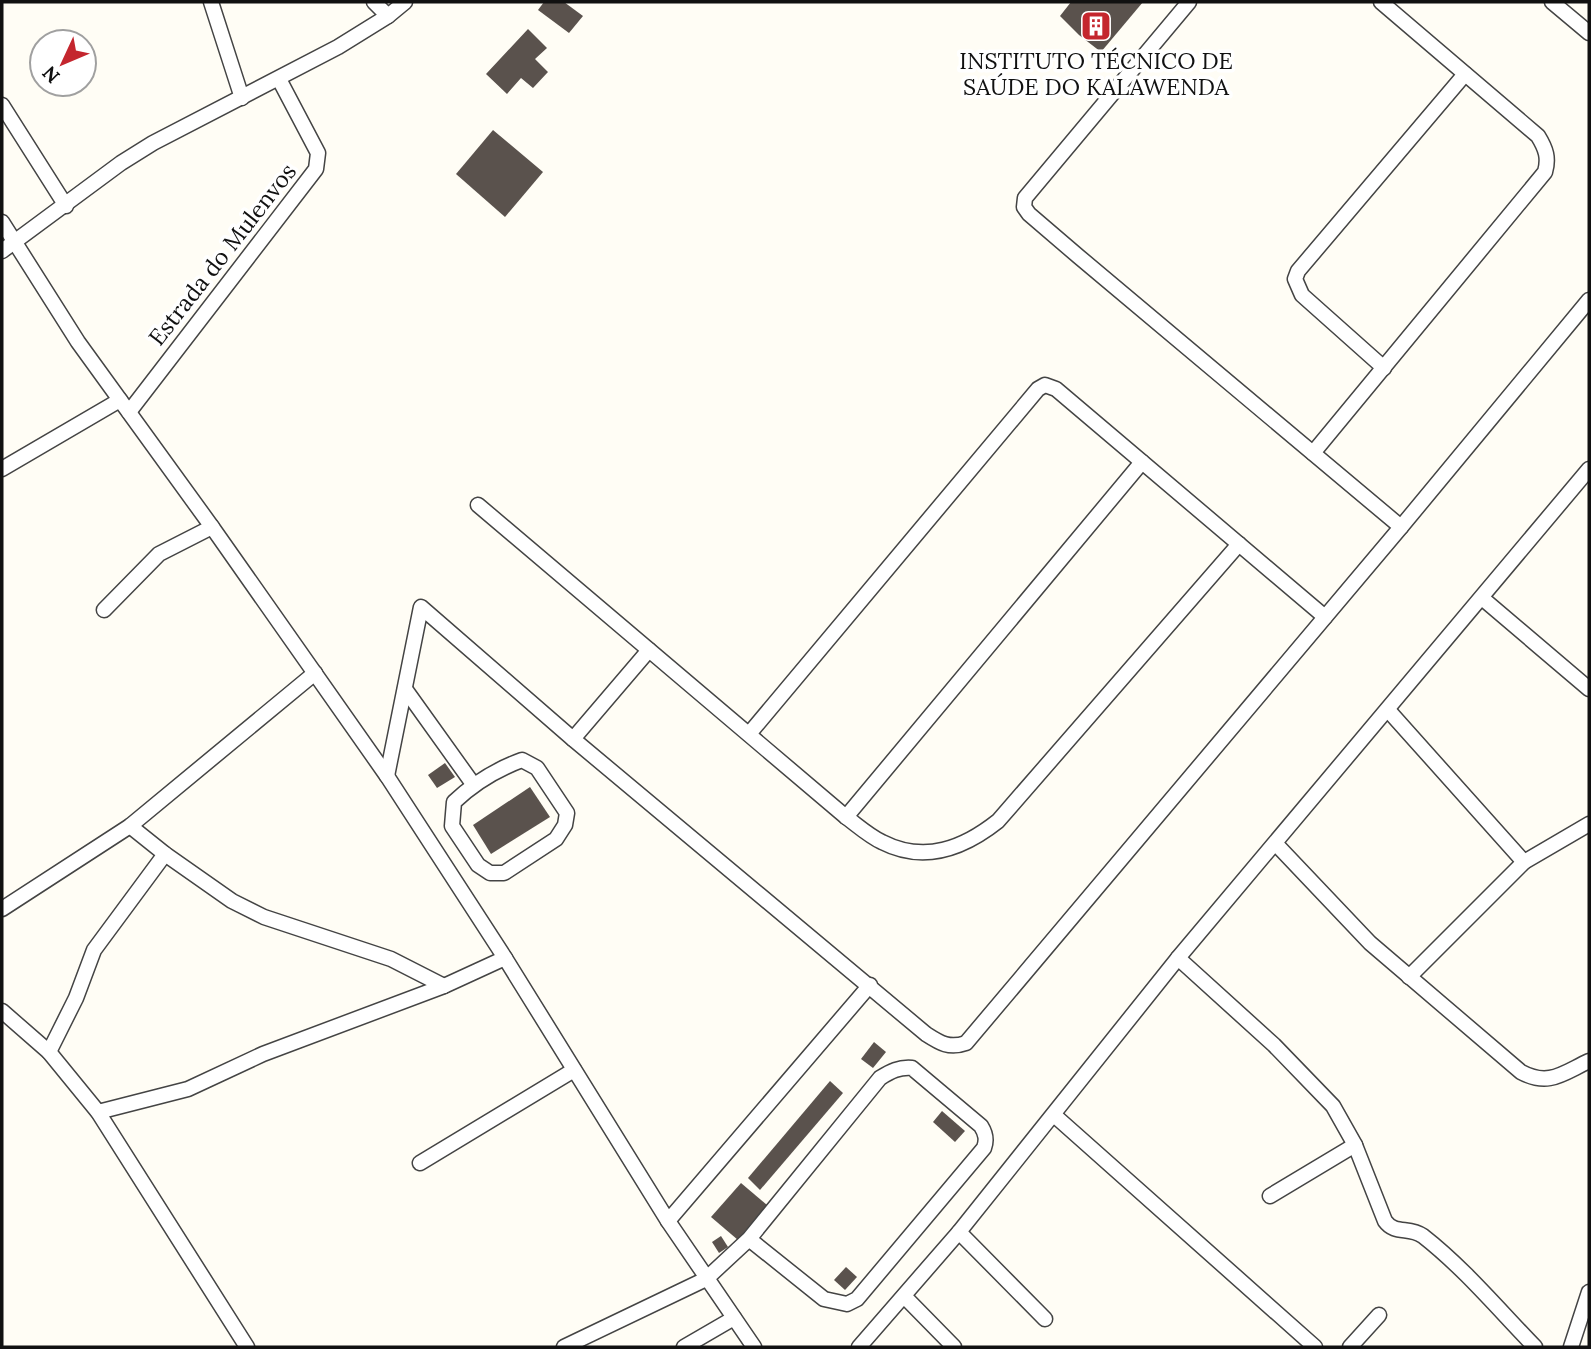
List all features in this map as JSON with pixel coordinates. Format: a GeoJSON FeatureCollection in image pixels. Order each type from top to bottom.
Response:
{"type":"FeatureCollection","features":[{"type":"Feature","properties":{"kind":"street"},"geometry":{"type":"LineString","coordinates":[[211,2],[242,98]]}},
{"type":"Feature","properties":{"kind":"street"},"geometry":{"type":"LineString","coordinates":[[374,2],[388,16]]}},
{"type":"Feature","properties":{"kind":"street"},"geometry":{"type":"LineString","coordinates":[[2,251],[121,163],[153,143],[338,47],[388,16],[405,2]]}},
{"type":"Feature","properties":{"kind":"street"},"geometry":{"type":"LineString","coordinates":[[1189,2],[1025,198],[1024,207],[1078,256],[1401,527]]}},
{"type":"Feature","properties":{"kind":"street"},"geometry":{"type":"LineString","coordinates":[[1313,453],[1545,172],[1548,161],[1545,147],[1538,136],[1381,2]]}},
{"type":"Feature","properties":{"kind":"street"},"geometry":{"type":"LineString","coordinates":[[1552,2],[1589,33]]}},
{"type":"Feature","properties":{"kind":"street"},"geometry":{"type":"LineString","coordinates":[[1384,368],[1302,295],[1295,279],[1298,271],[1465,74]]}},
{"type":"Feature","properties":{"kind":"street","name":"Estrada do Mulenvos"},"geometry":{"type":"LineString","coordinates":[[124,406],[316,169],[318,153],[279,79]]}},
{"type":"Feature","properties":{"kind":"street"},"geometry":{"type":"LineString","coordinates":[[2,105],[66,206]]}},
{"type":"Feature","properties":{"kind":"street"},"geometry":{"type":"LineString","coordinates":[[2,222],[78,342],[387,776],[505,958],[668,1221],[754,1347]]}},
{"type":"Feature","properties":{"kind":"street"},"geometry":{"type":"LineString","coordinates":[[387,776],[421,607],[573,739],[926,1034],[944,1045],[955,1047],[965,1043],[1589,300]]}},
{"type":"Feature","properties":{"kind":"street"},"geometry":{"type":"LineString","coordinates":[[749,734],[1038,389],[1045,385],[1056,389],[1325,617]]}},
{"type":"Feature","properties":{"kind":"street"},"geometry":{"type":"LineString","coordinates":[[2,469],[124,406]]}},
{"type":"Feature","properties":{"kind":"street"},"geometry":{"type":"LineString","coordinates":[[846,817],[1142,461]]}},
{"type":"Feature","properties":{"kind":"street"},"geometry":{"type":"LineString","coordinates":[[859,1347],[959,1232],[1178,958],[1589,469]]}},
{"type":"Feature","properties":{"kind":"street"},"geometry":{"type":"LineString","coordinates":[[478,506],[846,817],[882,842],[907,850],[933,852],[958,847],[998,821],[1238,544]]}},
{"type":"Feature","properties":{"kind":"street"},"geometry":{"type":"LineString","coordinates":[[104,610],[159,554],[212,527]]}},
{"type":"Feature","properties":{"kind":"street"},"geometry":{"type":"LineString","coordinates":[[1482,598],[1589,689]]}},
{"type":"Feature","properties":{"kind":"street"},"geometry":{"type":"LineString","coordinates":[[573,739],[649,650]]}},
{"type":"Feature","properties":{"kind":"street"},"geometry":{"type":"LineString","coordinates":[[2,909],[130,826],[315,673]]}},
{"type":"Feature","properties":{"kind":"street"},"geometry":{"type":"LineString","coordinates":[[405,690],[473,784]]}},
{"type":"Feature","properties":{"kind":"street"},"geometry":{"type":"LineString","coordinates":[[1388,710],[1524,862]]}},
{"type":"Feature","properties":{"kind":"street"},"geometry":{"type":"LineString","coordinates":[[522,760],[537,768],[567,813],[565,825],[556,839],[504,873],[489,873],[478,865],[452,826],[454,803],[473,784],[502,767],[522,760]]}},
{"type":"Feature","properties":{"kind":"street"},"geometry":{"type":"LineString","coordinates":[[1409,977],[1524,862],[1589,824]]}},
{"type":"Feature","properties":{"kind":"street"},"geometry":{"type":"LineString","coordinates":[[130,826],[232,901],[264,917],[391,959],[444,986]]}},
{"type":"Feature","properties":{"kind":"street"},"geometry":{"type":"LineString","coordinates":[[1276,844],[1370,943],[1521,1072],[1532,1078],[1546,1080],[1589,1061]]}},
{"type":"Feature","properties":{"kind":"street"},"geometry":{"type":"LineString","coordinates":[[48,1052],[75,999],[94,950],[165,854]]}},
{"type":"Feature","properties":{"kind":"street"},"geometry":{"type":"LineString","coordinates":[[98,1112],[188,1089],[263,1054],[444,986],[505,958]]}},
{"type":"Feature","properties":{"kind":"street"},"geometry":{"type":"LineString","coordinates":[[1178,958],[1274,1045],[1333,1106],[1355,1144],[1385,1221],[1390,1227],[1396,1231],[1407,1230],[1420,1234],[1453,1262],[1535,1347]]}},
{"type":"Feature","properties":{"kind":"street"},"geometry":{"type":"LineString","coordinates":[[668,1221],[870,985]]}},
{"type":"Feature","properties":{"kind":"street"},"geometry":{"type":"LineString","coordinates":[[2,1011],[48,1052],[98,1112],[247,1347]]}},
{"type":"Feature","properties":{"kind":"street"},"geometry":{"type":"LineString","coordinates":[[564,1347],[706,1279],[749,1239],[880,1078],[889,1072],[902,1067],[912,1069],[981,1126],[985,1133],[987,1141],[984,1149],[857,1299],[846,1304],[824,1298],[749,1239]]}},
{"type":"Feature","properties":{"kind":"street"},"geometry":{"type":"LineString","coordinates":[[420,1163],[574,1070]]}},
{"type":"Feature","properties":{"kind":"street"},"geometry":{"type":"LineString","coordinates":[[1054,1115],[1315,1347]]}},
{"type":"Feature","properties":{"kind":"street"},"geometry":{"type":"LineString","coordinates":[[1270,1196],[1355,1144]]}},
{"type":"Feature","properties":{"kind":"street"},"geometry":{"type":"LineString","coordinates":[[959,1232],[1045,1319]]}},
{"type":"Feature","properties":{"kind":"street"},"geometry":{"type":"LineString","coordinates":[[1571,1347],[1589,1292]]}},
{"type":"Feature","properties":{"kind":"street"},"geometry":{"type":"LineString","coordinates":[[904,1296],[954,1347]]}},
{"type":"Feature","properties":{"kind":"street"},"geometry":{"type":"LineString","coordinates":[[1350,1347],[1379,1315]]}},
{"type":"Feature","properties":{"kind":"street"},"geometry":{"type":"LineString","coordinates":[[684,1347],[734,1318]]}},
{"type":"Feature","properties":{"kind":"building"},"geometry":{"type":"Polygon","coordinates":[[[544,2],[564,2],[583,16],[569,33],[538,10],[544,2]]]}},
{"type":"Feature","properties":{"kind":"building","name":"INSTITUTO TÉCNICO DE SAÚDE DO KALAWENDA"},"geometry":{"type":"Polygon","coordinates":[[[1071,2],[1143,2],[1101,52],[1060,16],[1071,2]]]}},
{"type":"Feature","properties":{"kind":"building"},"geometry":{"type":"Polygon","coordinates":[[[528,29],[547,48],[535,59],[548,72],[533,88],[521,78],[507,94],[486,74],[528,29]]]}},
{"type":"Feature","properties":{"kind":"building"},"geometry":{"type":"Polygon","coordinates":[[[493,130],[543,172],[505,217],[456,174],[493,130]]]}},
{"type":"Feature","properties":{"kind":"building"},"geometry":{"type":"Polygon","coordinates":[[[445,763],[455,777],[437,788],[428,775],[445,763]]]}},
{"type":"Feature","properties":{"kind":"building"},"geometry":{"type":"Polygon","coordinates":[[[530,787],[550,817],[491,854],[473,825],[530,787]]]}},
{"type":"Feature","properties":{"kind":"building"},"geometry":{"type":"Polygon","coordinates":[[[874,1042],[886,1052],[873,1068],[861,1059],[874,1042]]]}},
{"type":"Feature","properties":{"kind":"building"},"geometry":{"type":"Polygon","coordinates":[[[830,1081],[843,1093],[760,1190],[748,1178],[830,1081]]]}},
{"type":"Feature","properties":{"kind":"building"},"geometry":{"type":"Polygon","coordinates":[[[942,1111],[965,1131],[955,1142],[933,1122],[942,1111]]]}},
{"type":"Feature","properties":{"kind":"building"},"geometry":{"type":"Polygon","coordinates":[[[741,1183],[767,1205],[738,1240],[711,1217],[741,1183]]]}},
{"type":"Feature","properties":{"kind":"building"},"geometry":{"type":"Polygon","coordinates":[[[721,1236],[728,1247],[719,1253],[712,1242],[721,1236]]]}},
{"type":"Feature","properties":{"kind":"building"},"geometry":{"type":"Polygon","coordinates":[[[846,1267],[857,1277],[845,1290],[834,1280],[846,1267]]]}},
{"type":"Feature","properties":{"kind":"place","name":"INSTITUTO TÉCNICO DE SAÚDE DO KALAWENDA"},"geometry":{"type":"Point","coordinates":[1096,26]}}]}
